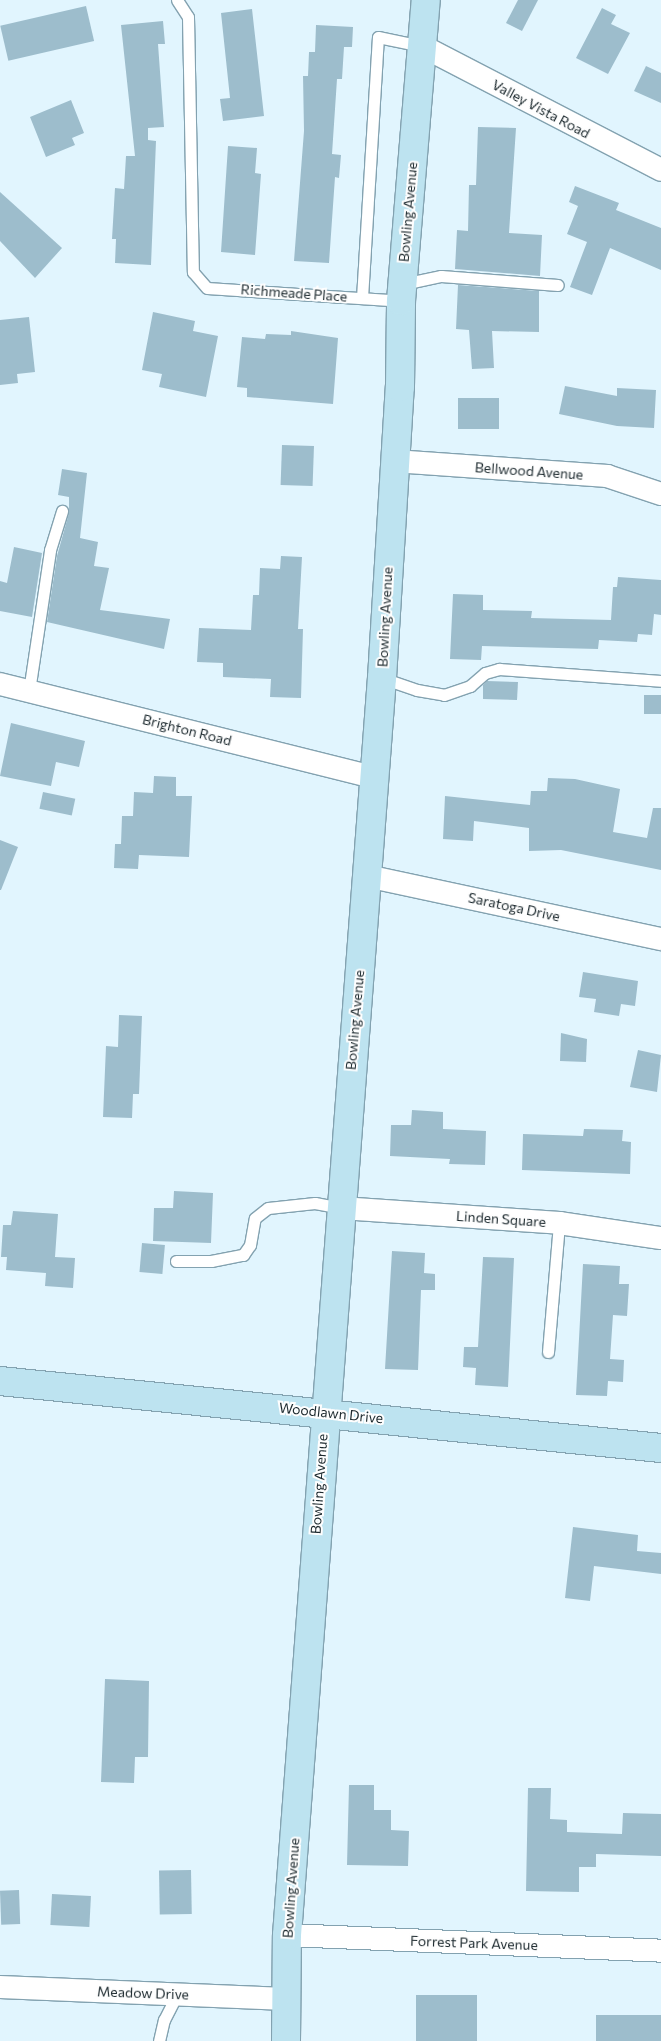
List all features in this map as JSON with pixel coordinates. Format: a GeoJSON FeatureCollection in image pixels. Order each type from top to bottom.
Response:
{"type":"FeatureCollection","features":[{"type":"Feature","properties":{"kind":"street","name":"Bowling Avenue"},"geometry":{"type":"LineString","coordinates":[[286,2041],[287,1935],[324,1412],[382,678],[400,387],[402,292],[426,0]]}},
{"type":"Feature","properties":{"kind":"street","name":"Valley Vista Road"},"geometry":{"type":"LineString","coordinates":[[422,46],[661,170]]}},
{"type":"Feature","properties":{"kind":"street","name":"Bellwood Avenue"},"geometry":{"type":"LineString","coordinates":[[394,461],[607,476],[661,494]]}},
{"type":"Feature","properties":{"kind":"street","name":"Brighton Road"},"geometry":{"type":"LineString","coordinates":[[0,684],[374,777]]}},
{"type":"Feature","properties":{"kind":"street","name":"Saratoga Drive"},"geometry":{"type":"LineString","coordinates":[[367,876],[661,938]]}},
{"type":"Feature","properties":{"kind":"street","name":"Linden Square"},"geometry":{"type":"LineString","coordinates":[[341,1208],[559,1223],[661,1238]]}},
{"type":"Feature","properties":{"kind":"street","name":"Woodlawn Drive"},"geometry":{"type":"LineString","coordinates":[[0,1382],[324,1412],[661,1448]]}},
{"type":"Feature","properties":{"kind":"street","name":"Forrest Park Avenue"},"geometry":{"type":"LineString","coordinates":[[287,1935],[661,1951]]}},
{"type":"Feature","properties":{"kind":"street","name":"Meadow Drive"},"geometry":{"type":"LineString","coordinates":[[0,1987],[286,1999]]}},
{"type":"Feature","properties":{"kind":"lane","name":"Richmeade Place"},"geometry":{"type":"LineString","coordinates":[[178,0],[188,17],[193,272],[207,288],[362,298],[402,292],[441,276],[558,285]]}},
{"type":"Feature","properties":{"kind":"lane"},"geometry":{"type":"LineString","coordinates":[[362,298],[378,37],[422,46]]}},
{"type":"Feature","properties":{"kind":"lane"},"geometry":{"type":"LineString","coordinates":[[29,691],[50,550],[62,511]]}},
{"type":"Feature","properties":{"kind":"lane"},"geometry":{"type":"LineString","coordinates":[[382,678],[417,690],[444,695],[470,686],[485,673],[499,669],[661,682]]}},
{"type":"Feature","properties":{"kind":"lane"},"geometry":{"type":"LineString","coordinates":[[176,1260],[211,1261],[243,1255],[250,1245],[255,1218],[268,1208],[315,1203],[341,1208]]}},
{"type":"Feature","properties":{"kind":"lane"},"geometry":{"type":"LineString","coordinates":[[548,1352],[559,1223]]}},
{"type":"Feature","properties":{"kind":"lane"},"geometry":{"type":"LineString","coordinates":[[159,2041],[164,2020],[178,1994]]}},
{"type":"Feature","properties":{"kind":"building"},"geometry":{"type":"Polygon","coordinates":[[[518,0],[538,0],[522,31],[506,23],[518,0]]]}},
{"type":"Feature","properties":{"kind":"building"},"geometry":{"type":"Polygon","coordinates":[[[86,6],[94,41],[8,61],[0,26],[86,6]]]}},
{"type":"Feature","properties":{"kind":"building"},"geometry":{"type":"Polygon","coordinates":[[[602,8],[616,15],[611,24],[630,33],[608,74],[576,58],[602,8]]]}},
{"type":"Feature","properties":{"kind":"building"},"geometry":{"type":"Polygon","coordinates":[[[252,9],[264,116],[223,121],[220,99],[230,98],[221,13],[252,9]]]}},
{"type":"Feature","properties":{"kind":"building"},"geometry":{"type":"Polygon","coordinates":[[[163,21],[165,44],[158,44],[164,127],[148,128],[148,140],[156,141],[151,265],[115,263],[116,239],[112,239],[115,188],[124,189],[126,156],[135,156],[121,25],[163,21]]]}},
{"type":"Feature","properties":{"kind":"building"},"geometry":{"type":"Polygon","coordinates":[[[316,25],[353,27],[352,47],[344,47],[342,79],[337,79],[332,154],[341,155],[339,178],[335,177],[329,263],[294,261],[304,131],[303,76],[308,76],[309,52],[315,52],[316,25]]]}},
{"type":"Feature","properties":{"kind":"building"},"geometry":{"type":"Polygon","coordinates":[[[646,66],[661,73],[661,103],[634,91],[646,66]]]}},
{"type":"Feature","properties":{"kind":"building"},"geometry":{"type":"Polygon","coordinates":[[[71,100],[84,133],[72,138],[75,145],[46,157],[30,117],[71,100]]]}},
{"type":"Feature","properties":{"kind":"building"},"geometry":{"type":"Polygon","coordinates":[[[478,127],[516,128],[509,233],[542,235],[540,276],[455,269],[457,230],[468,231],[469,185],[476,185],[478,127]]]}},
{"type":"Feature","properties":{"kind":"building"},"geometry":{"type":"Polygon","coordinates":[[[228,146],[257,148],[255,173],[261,174],[255,255],[221,252],[228,146]]]}},
{"type":"Feature","properties":{"kind":"building"},"geometry":{"type":"Polygon","coordinates":[[[575,186],[619,203],[616,210],[661,228],[661,270],[610,248],[592,295],[570,287],[587,242],[567,234],[578,206],[569,202],[575,186]]]}},
{"type":"Feature","properties":{"kind":"building"},"geometry":{"type":"Polygon","coordinates":[[[0,192],[62,248],[35,278],[0,241],[0,192]]]}},
{"type":"Feature","properties":{"kind":"building"},"geometry":{"type":"Polygon","coordinates":[[[458,285],[539,291],[539,332],[492,331],[494,368],[472,369],[469,330],[456,329],[458,285]]]}},
{"type":"Feature","properties":{"kind":"building"},"geometry":{"type":"Polygon","coordinates":[[[153,312],[195,321],[193,331],[218,336],[206,397],[159,387],[162,374],[142,370],[153,312]]]}},
{"type":"Feature","properties":{"kind":"building"},"geometry":{"type":"Polygon","coordinates":[[[29,317],[35,372],[17,374],[18,383],[0,385],[0,320],[29,317]]]}},
{"type":"Feature","properties":{"kind":"building"},"geometry":{"type":"Polygon","coordinates":[[[291,331],[338,338],[333,404],[247,397],[247,388],[237,387],[242,337],[265,339],[266,334],[291,335],[291,331]]]}},
{"type":"Feature","properties":{"kind":"building"},"geometry":{"type":"Polygon","coordinates":[[[565,386],[617,396],[617,388],[656,390],[654,428],[617,426],[559,414],[565,386]]]}},
{"type":"Feature","properties":{"kind":"building"},"geometry":{"type":"Polygon","coordinates":[[[458,398],[499,398],[499,429],[458,429],[458,398]]]}},
{"type":"Feature","properties":{"kind":"building"},"geometry":{"type":"Polygon","coordinates":[[[282,445],[314,446],[313,486],[281,485],[282,445]]]}},
{"type":"Feature","properties":{"kind":"building"},"geometry":{"type":"Polygon","coordinates":[[[62,469],[87,473],[80,538],[98,542],[94,566],[109,568],[100,610],[170,619],[164,649],[47,622],[57,556],[69,513],[69,497],[58,495],[62,469]]]}},
{"type":"Feature","properties":{"kind":"building"},"geometry":{"type":"Polygon","coordinates":[[[14,547],[42,553],[32,617],[0,611],[0,581],[7,583],[14,547]]]}},
{"type":"Feature","properties":{"kind":"building"},"geometry":{"type":"Polygon","coordinates":[[[281,556],[302,557],[298,629],[303,629],[301,698],[270,697],[271,679],[223,677],[223,663],[197,662],[199,628],[251,630],[253,595],[259,595],[260,568],[280,569],[281,556]]]}},
{"type":"Feature","properties":{"kind":"building"},"geometry":{"type":"Polygon","coordinates":[[[618,577],[661,580],[661,615],[654,614],[652,635],[638,634],[637,642],[599,640],[598,649],[482,646],[481,660],[450,659],[453,594],[483,595],[483,610],[532,611],[531,618],[611,620],[613,587],[617,587],[618,577]]]}},
{"type":"Feature","properties":{"kind":"building"},"geometry":{"type":"Polygon","coordinates":[[[487,681],[518,682],[517,700],[483,699],[483,685],[487,681]]]}},
{"type":"Feature","properties":{"kind":"building"},"geometry":{"type":"Polygon","coordinates":[[[644,695],[661,695],[661,714],[644,714],[644,695]]]}},
{"type":"Feature","properties":{"kind":"building"},"geometry":{"type":"Polygon","coordinates":[[[11,723],[85,741],[79,767],[56,762],[51,786],[0,776],[11,723]]]}},
{"type":"Feature","properties":{"kind":"building"},"geometry":{"type":"Polygon","coordinates":[[[154,776],[176,777],[176,796],[192,796],[189,857],[139,855],[138,869],[114,868],[115,844],[121,844],[122,816],[133,816],[134,792],[153,793],[154,776]]]}},
{"type":"Feature","properties":{"kind":"building"},"geometry":{"type":"Polygon","coordinates":[[[548,778],[575,779],[620,789],[613,832],[647,838],[653,808],[661,808],[661,870],[561,850],[529,851],[529,828],[474,821],[473,841],[443,839],[445,796],[530,805],[531,791],[547,791],[548,778]]]}},
{"type":"Feature","properties":{"kind":"building"},"geometry":{"type":"Polygon","coordinates":[[[43,792],[75,799],[72,815],[39,809],[43,792]]]}},
{"type":"Feature","properties":{"kind":"building"},"geometry":{"type":"Polygon","coordinates":[[[0,840],[18,847],[1,890],[0,890],[0,840]]]}},
{"type":"Feature","properties":{"kind":"building"},"geometry":{"type":"Polygon","coordinates":[[[583,972],[638,981],[635,1006],[621,1004],[619,1016],[594,1012],[596,999],[579,997],[583,972]]]}},
{"type":"Feature","properties":{"kind":"building"},"geometry":{"type":"Polygon","coordinates":[[[119,1015],[142,1016],[139,1094],[133,1094],[132,1118],[103,1117],[106,1046],[118,1047],[119,1015]]]}},
{"type":"Feature","properties":{"kind":"building"},"geometry":{"type":"Polygon","coordinates":[[[561,1033],[587,1039],[586,1062],[560,1061],[561,1033]]]}},
{"type":"Feature","properties":{"kind":"building"},"geometry":{"type":"Polygon","coordinates":[[[638,1050],[661,1055],[657,1092],[630,1087],[638,1050]]]}},
{"type":"Feature","properties":{"kind":"building"},"geometry":{"type":"Polygon","coordinates":[[[412,1110],[443,1112],[443,1129],[486,1131],[485,1165],[449,1164],[450,1159],[390,1156],[391,1125],[411,1125],[412,1110]]]}},
{"type":"Feature","properties":{"kind":"building"},"geometry":{"type":"Polygon","coordinates":[[[584,1129],[623,1130],[622,1141],[631,1142],[630,1174],[522,1170],[523,1134],[583,1136],[584,1129]]]}},
{"type":"Feature","properties":{"kind":"building"},"geometry":{"type":"Polygon","coordinates":[[[174,1191],[213,1193],[211,1243],[153,1241],[154,1208],[173,1208],[174,1191]]]}},
{"type":"Feature","properties":{"kind":"building"},"geometry":{"type":"Polygon","coordinates":[[[13,1211],[58,1214],[55,1257],[75,1258],[73,1288],[45,1286],[46,1273],[6,1270],[7,1257],[1,1257],[3,1225],[11,1225],[13,1211]]]}},
{"type":"Feature","properties":{"kind":"building"},"geometry":{"type":"Polygon","coordinates":[[[142,1243],[165,1245],[162,1274],[139,1272],[142,1243]]]}},
{"type":"Feature","properties":{"kind":"building"},"geometry":{"type":"Polygon","coordinates":[[[392,1251],[425,1253],[424,1273],[435,1274],[435,1290],[421,1290],[418,1370],[385,1369],[392,1251]]]}},
{"type":"Feature","properties":{"kind":"building"},"geometry":{"type":"Polygon","coordinates":[[[483,1257],[514,1258],[508,1387],[475,1385],[476,1368],[463,1367],[464,1347],[478,1347],[483,1257]]]}},
{"type":"Feature","properties":{"kind":"building"},"geometry":{"type":"Polygon","coordinates":[[[583,1264],[620,1266],[619,1284],[629,1284],[627,1316],[613,1315],[610,1359],[624,1360],[623,1382],[608,1381],[607,1396],[576,1395],[583,1264]]]}},
{"type":"Feature","properties":{"kind":"building"},"geometry":{"type":"Polygon","coordinates":[[[573,1527],[638,1535],[637,1551],[661,1553],[661,1574],[594,1566],[590,1601],[565,1598],[573,1527]]]}},
{"type":"Feature","properties":{"kind":"building"},"geometry":{"type":"Polygon","coordinates":[[[105,1679],[149,1681],[148,1757],[135,1757],[134,1783],[101,1782],[105,1679]]]}},
{"type":"Feature","properties":{"kind":"building"},"geometry":{"type":"Polygon","coordinates":[[[349,1785],[374,1785],[374,1810],[391,1810],[391,1830],[409,1831],[408,1866],[347,1865],[349,1785]]]}},
{"type":"Feature","properties":{"kind":"building"},"geometry":{"type":"Polygon","coordinates":[[[528,1788],[551,1788],[550,1819],[567,1820],[567,1832],[622,1834],[623,1813],[661,1814],[661,1856],[596,1854],[596,1867],[579,1867],[579,1892],[526,1891],[528,1788]]]}},
{"type":"Feature","properties":{"kind":"building"},"geometry":{"type":"Polygon","coordinates":[[[191,1870],[192,1914],[160,1915],[159,1871],[191,1870]]]}},
{"type":"Feature","properties":{"kind":"building"},"geometry":{"type":"Polygon","coordinates":[[[19,1890],[20,1924],[1,1925],[0,1891],[19,1890]]]}},
{"type":"Feature","properties":{"kind":"building"},"geometry":{"type":"Polygon","coordinates":[[[52,1894],[91,1896],[89,1927],[50,1925],[52,1894]]]}},
{"type":"Feature","properties":{"kind":"building"},"geometry":{"type":"Polygon","coordinates":[[[416,1995],[477,1995],[477,2041],[416,2041],[416,1995]]]}},
{"type":"Feature","properties":{"kind":"building"},"geometry":{"type":"Polygon","coordinates":[[[596,2015],[661,2015],[661,2041],[596,2041],[596,2015]]]}}]}
